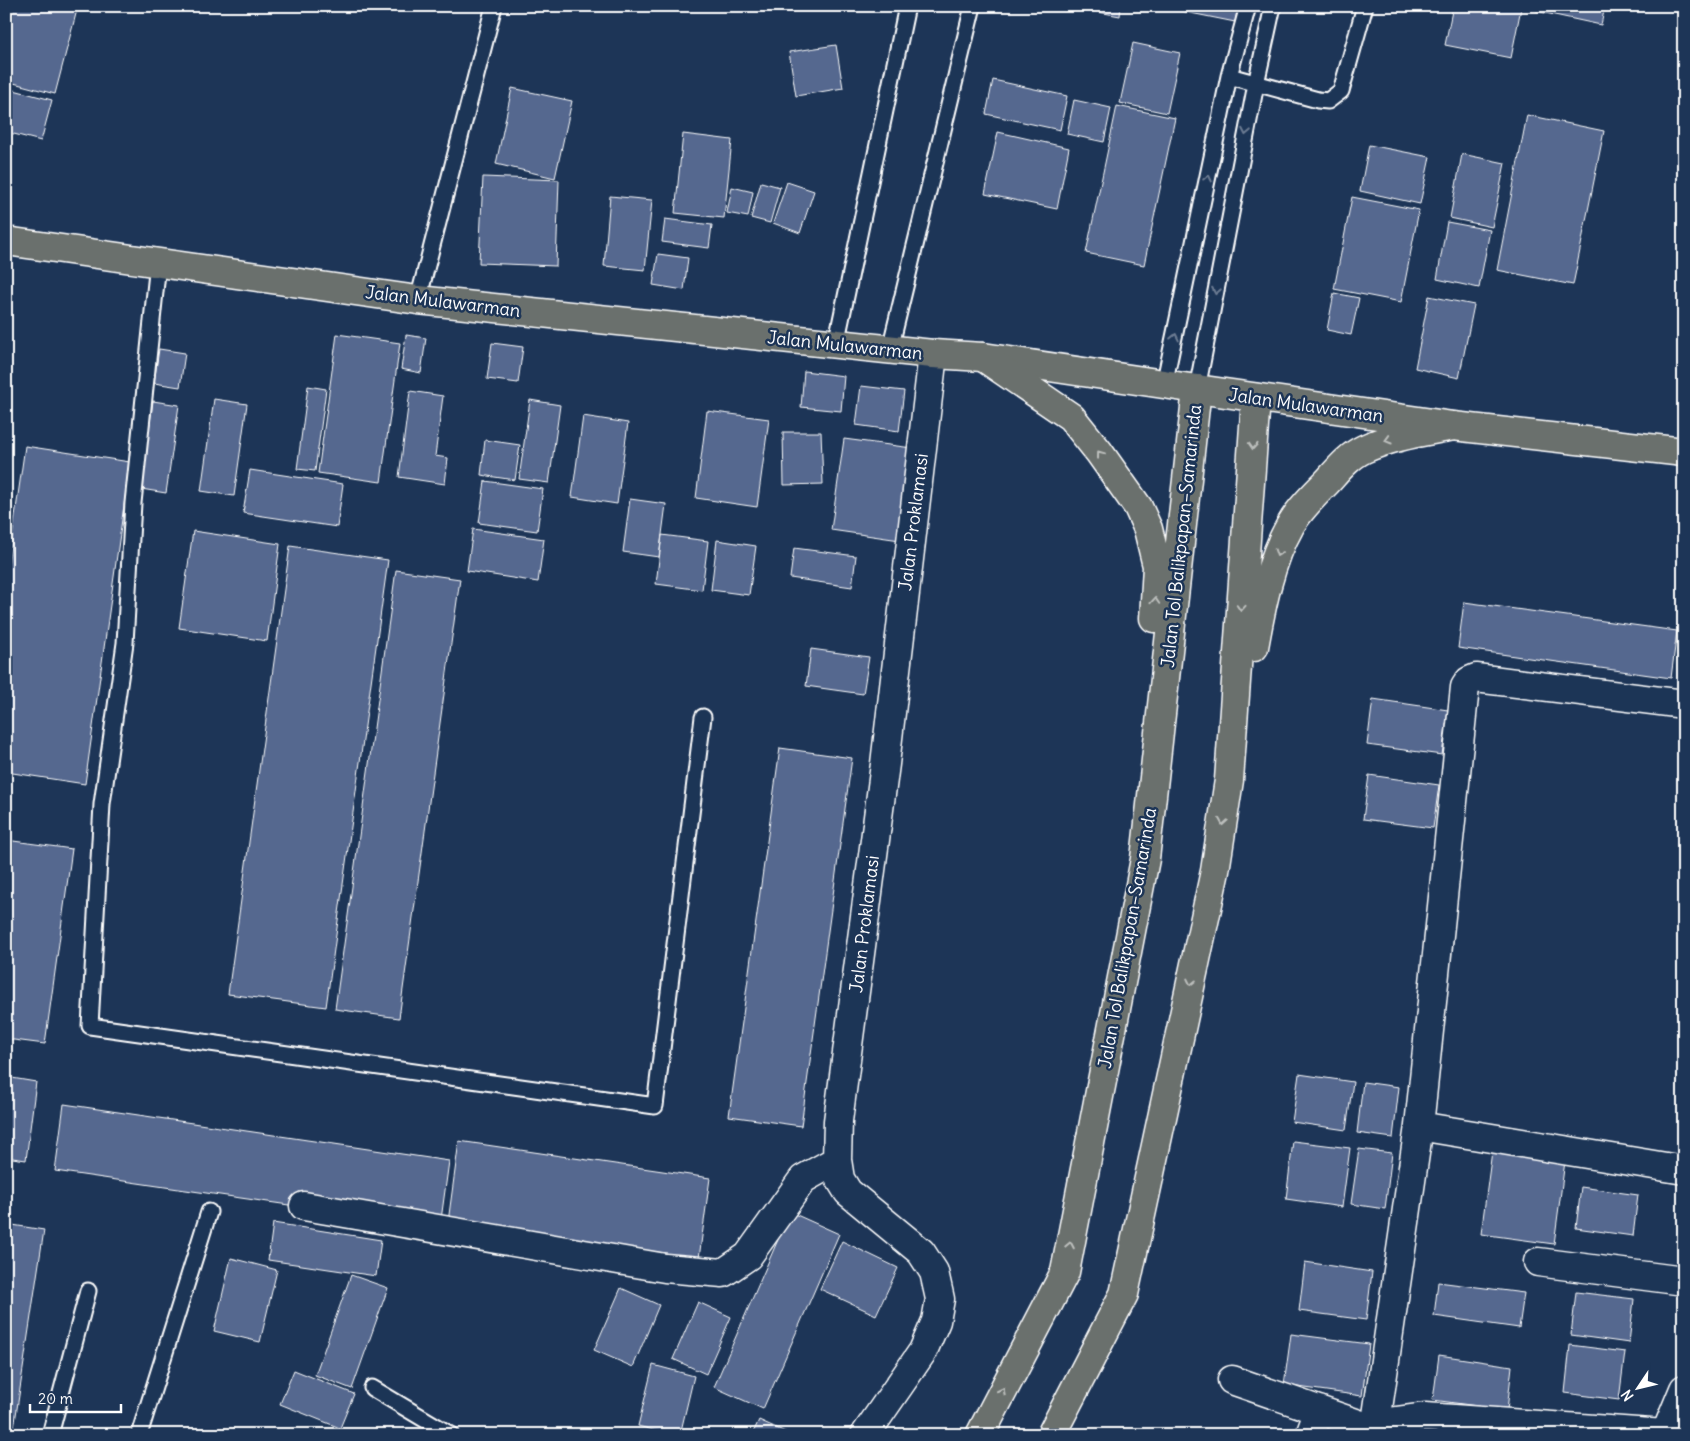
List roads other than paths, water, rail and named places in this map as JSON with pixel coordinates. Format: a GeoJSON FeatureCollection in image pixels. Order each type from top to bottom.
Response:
{"type":"FeatureCollection","features":[{"type":"Feature","properties":{"kind":"main road","name":"Jalan Mulawarman"},"geometry":{"type":"LineString","coordinates":[[6,241],[418,300],[933,354],[983,357],[1453,426],[1684,452]]}},
{"type":"Feature","properties":{"kind":"main road"},"geometry":{"type":"LineString","coordinates":[[983,357],[1071,417],[1099,452],[1138,507],[1148,529],[1157,566],[1143,771],[1145,859]]}},
{"type":"Feature","properties":{"kind":"main road","name":"Jalan Tol Balikpapan–Samarinda"},"geometry":{"type":"LineString","coordinates":[[980,1435],[1064,1272],[1145,859],[1197,389]]}},
{"type":"Feature","properties":{"kind":"main road"},"geometry":{"type":"LineString","coordinates":[[1229,780],[1256,398]]}},
{"type":"Feature","properties":{"kind":"main road"},"geometry":{"type":"LineString","coordinates":[[1050,1435],[1124,1294],[1215,871],[1229,780],[1262,602],[1280,548],[1290,525],[1343,465],[1362,450],[1386,440],[1453,426]]}},
{"type":"Feature","properties":{"kind":"street","name":"Jalan Proklamasi"},"geometry":{"type":"LineString","coordinates":[[865,1435],[924,1351],[936,1320],[940,1299],[934,1272],[920,1252],[848,1192],[840,1179],[837,1160],[838,1121],[885,764],[933,354]]}},
{"type":"Feature","properties":{"kind":"street"},"geometry":{"type":"LineString","coordinates":[[1383,1432],[1418,1126],[1463,692],[1466,684],[1476,678],[1684,704]]}},
{"type":"Feature","properties":{"kind":"street"},"geometry":{"type":"LineString","coordinates":[[1418,1126],[1684,1170]]}},
{"type":"Feature","properties":{"kind":"street"},"geometry":{"type":"LineString","coordinates":[[304,1206],[665,1268],[723,1274],[748,1256],[803,1179],[837,1160]]}},
{"type":"Feature","properties":{"kind":"street"},"geometry":{"type":"LineString","coordinates":[[1538,1262],[1684,1281]]}},
{"type":"Feature","properties":{"kind":"street"},"geometry":{"type":"LineString","coordinates":[[1232,1380],[1383,1432]]}},
{"type":"Feature","properties":{"kind":"street"},"geometry":{"type":"LineString","coordinates":[[1383,1432],[1396,1421],[1425,1417],[1665,1434],[1684,1390]]}},
{"type":"Feature","properties":{"kind":"street"},"geometry":{"type":"LineString","coordinates":[[1310,1435],[1319,1410]]}},
{"type":"Feature","properties":{"kind":"lane"},"geometry":{"type":"LineString","coordinates":[[418,300],[494,6]]}},
{"type":"Feature","properties":{"kind":"lane"},"geometry":{"type":"LineString","coordinates":[[836,344],[907,6]]}},
{"type":"Feature","properties":{"kind":"lane"},"geometry":{"type":"LineString","coordinates":[[890,349],[973,6]]}},
{"type":"Feature","properties":{"kind":"lane"},"geometry":{"type":"LineString","coordinates":[[1164,385],[1230,76],[1248,6]]}},
{"type":"Feature","properties":{"kind":"lane"},"geometry":{"type":"LineString","coordinates":[[1197,389],[1273,6]]}},
{"type":"Feature","properties":{"kind":"lane"},"geometry":{"type":"LineString","coordinates":[[1230,76],[1318,100],[1328,101],[1341,91],[1365,6]]}},
{"type":"Feature","properties":{"kind":"lane"},"geometry":{"type":"LineString","coordinates":[[158,263],[133,504],[124,642],[102,804],[90,1026],[655,1106],[703,717]]}},
{"type":"Feature","properties":{"kind":"lane"},"geometry":{"type":"LineString","coordinates":[[139,1435],[209,1212]]}},
{"type":"Feature","properties":{"kind":"lane"},"geometry":{"type":"LineString","coordinates":[[50,1435],[88,1291]]}},
{"type":"Feature","properties":{"kind":"lane"},"geometry":{"type":"LineString","coordinates":[[372,1388],[451,1435]]}}]}
